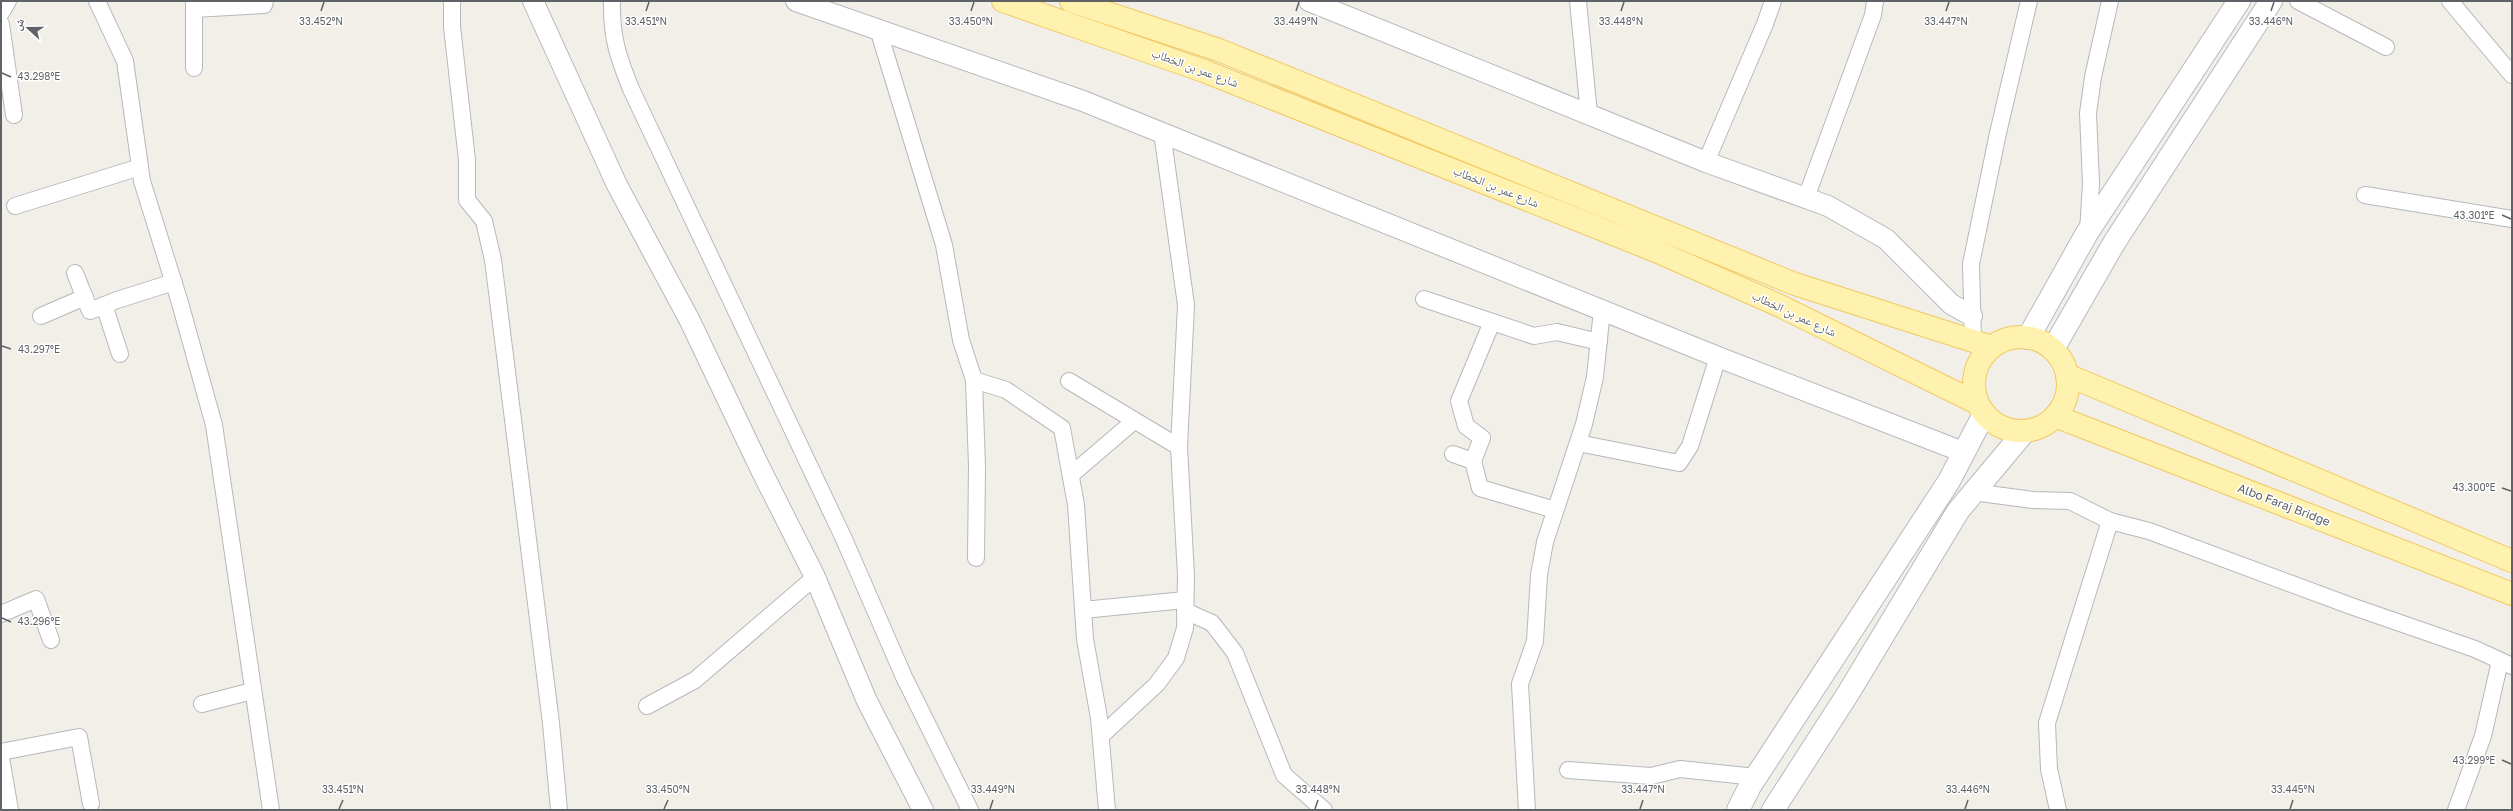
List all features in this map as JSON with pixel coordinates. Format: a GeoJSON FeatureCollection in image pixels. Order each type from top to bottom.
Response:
{"type":"FeatureCollection","features":[{"type":"Feature","properties":{"kind":"main road","name":"شارع عمر بن الخطاب"},"geometry":{"type":"LineString","coordinates":[[1003,1],[1204,71],[1656,251],[1776,304],[1981,408]]}},
{"type":"Feature","properties":{"kind":"main road","name":"شارع عمر بن الخطاب"},"geometry":{"type":"LineString","coordinates":[[1071,1],[1226,53],[1796,284],[1983,344]]}},
{"type":"Feature","properties":{"kind":"main road"},"geometry":{"type":"LineString","coordinates":[[2028,338],[2088,233],[2239,1]]}},
{"type":"Feature","properties":{"kind":"main road"},"geometry":{"type":"LineString","coordinates":[[2053,350],[2114,243],[2272,1]]}},
{"type":"Feature","properties":{"kind":"main road"},"geometry":{"type":"LineString","coordinates":[[2028,338],[2041,342],[2053,350],[2062,361],[2067,375],[2067,390],[2064,404],[2055,416],[2041,427],[2024,431],[2009,430],[1995,424],[1981,408],[1974,388],[1975,372],[1982,358],[1983,344],[2028,338]]}},
{"type":"Feature","properties":{"kind":"main road"},"geometry":{"type":"LineString","coordinates":[[2067,375],[2512,561]]}},
{"type":"Feature","properties":{"kind":"main road"},"geometry":{"type":"LineString","coordinates":[[1738,810],[1756,778],[1949,481],[1981,408]]}},
{"type":"Feature","properties":{"kind":"main road","name":"Albo Faraj Bridge"},"geometry":{"type":"LineString","coordinates":[[2055,416],[2512,594]]}},
{"type":"Feature","properties":{"kind":"main road"},"geometry":{"type":"LineString","coordinates":[[1773,810],[1849,692],[1958,511],[2024,431]]}},
{"type":"Feature","properties":{"kind":"street"},"geometry":{"type":"LineString","coordinates":[[1,13],[8,1]]}},
{"type":"Feature","properties":{"kind":"street"},"geometry":{"type":"LineString","coordinates":[[97,1],[125,61],[142,181],[174,282],[214,425],[252,691],[271,810]]}},
{"type":"Feature","properties":{"kind":"street"},"geometry":{"type":"LineString","coordinates":[[194,68],[194,5],[264,5],[265,1]]}},
{"type":"Feature","properties":{"kind":"street"},"geometry":{"type":"LineString","coordinates":[[452,1],[452,27],[467,160],[467,200],[484,221],[493,260],[551,723],[559,810]]}},
{"type":"Feature","properties":{"kind":"street"},"geometry":{"type":"LineString","coordinates":[[533,1],[617,185],[690,321],[760,468],[815,577],[866,699],[923,810]]}},
{"type":"Feature","properties":{"kind":"street"},"geometry":{"type":"LineString","coordinates":[[612,1],[612,28],[616,52],[631,89],[844,539],[904,677],[970,810]]}},
{"type":"Feature","properties":{"kind":"street"},"geometry":{"type":"LineString","coordinates":[[796,1],[1083,101],[1718,357],[1963,452]]}},
{"type":"Feature","properties":{"kind":"street"},"geometry":{"type":"LineString","coordinates":[[1309,1],[1706,162],[1828,206],[1886,239],[1951,304],[1972,316]]}},
{"type":"Feature","properties":{"kind":"street"},"geometry":{"type":"LineString","coordinates":[[1578,1],[1589,114]]}},
{"type":"Feature","properties":{"kind":"street"},"geometry":{"type":"LineString","coordinates":[[1706,162],[1765,24],[1773,1]]}},
{"type":"Feature","properties":{"kind":"street"},"geometry":{"type":"LineString","coordinates":[[1806,198],[1873,15],[1875,1]]}},
{"type":"Feature","properties":{"kind":"street"},"geometry":{"type":"LineString","coordinates":[[1983,344],[1972,316],[1972,264],[1998,133],[2029,1]]}},
{"type":"Feature","properties":{"kind":"street"},"geometry":{"type":"LineString","coordinates":[[2088,233],[2091,183],[2088,113],[2093,77],[2110,1]]}},
{"type":"Feature","properties":{"kind":"street"},"geometry":{"type":"LineString","coordinates":[[2298,1],[2386,47]]}},
{"type":"Feature","properties":{"kind":"street"},"geometry":{"type":"LineString","coordinates":[[2450,1],[2512,75]]}},
{"type":"Feature","properties":{"kind":"street"},"geometry":{"type":"LineString","coordinates":[[1,24],[14,115]]}},
{"type":"Feature","properties":{"kind":"street"},"geometry":{"type":"LineString","coordinates":[[878,29],[944,245],[961,340],[974,380],[977,466],[976,558]]}},
{"type":"Feature","properties":{"kind":"street"},"geometry":{"type":"LineString","coordinates":[[1101,736],[1157,684],[1176,658],[1185,628],[1179,447],[1186,305],[1162,132]]}},
{"type":"Feature","properties":{"kind":"street"},"geometry":{"type":"LineString","coordinates":[[15,206],[140,167]]}},
{"type":"Feature","properties":{"kind":"street"},"geometry":{"type":"LineString","coordinates":[[2365,195],[2512,219]]}},
{"type":"Feature","properties":{"kind":"street"},"geometry":{"type":"LineString","coordinates":[[75,273],[90,311],[174,282]]}},
{"type":"Feature","properties":{"kind":"street"},"geometry":{"type":"LineString","coordinates":[[41,316],[85,297]]}},
{"type":"Feature","properties":{"kind":"street"},"geometry":{"type":"LineString","coordinates":[[1424,299],[1534,336],[1558,332],[1599,342]]}},
{"type":"Feature","properties":{"kind":"street"},"geometry":{"type":"LineString","coordinates":[[104,305],[120,354]]}},
{"type":"Feature","properties":{"kind":"street"},"geometry":{"type":"LineString","coordinates":[[1527,810],[1520,684],[1535,641],[1539,575],[1555,510],[1578,443],[1595,377],[1602,310]]}},
{"type":"Feature","properties":{"kind":"street"},"geometry":{"type":"LineString","coordinates":[[1492,322],[1459,401],[1466,426],[1482,438],[1473,461],[1480,488],[1555,510]]}},
{"type":"Feature","properties":{"kind":"street"},"geometry":{"type":"LineString","coordinates":[[1578,443],[1679,463],[1690,446],[1718,357]]}},
{"type":"Feature","properties":{"kind":"street"},"geometry":{"type":"LineString","coordinates":[[974,380],[1006,390],[1062,428],[1076,505],[1085,639],[1101,736],[1107,810]]}},
{"type":"Feature","properties":{"kind":"street"},"geometry":{"type":"LineString","coordinates":[[1069,381],[1179,447]]}},
{"type":"Feature","properties":{"kind":"street"},"geometry":{"type":"LineString","coordinates":[[1071,475],[1134,421]]}},
{"type":"Feature","properties":{"kind":"street"},"geometry":{"type":"LineString","coordinates":[[1453,454],[1473,461]]}},
{"type":"Feature","properties":{"kind":"street"},"geometry":{"type":"LineString","coordinates":[[1973,492],[2033,500],[2070,501],[2110,521],[2149,531],[2351,606],[2475,649],[2506,663],[2483,736],[2456,810]]}},
{"type":"Feature","properties":{"kind":"street"},"geometry":{"type":"LineString","coordinates":[[2058,810],[2049,768],[2047,723],[2110,521]]}},
{"type":"Feature","properties":{"kind":"street"},"geometry":{"type":"LineString","coordinates":[[647,706],[695,680],[815,577]]}},
{"type":"Feature","properties":{"kind":"street"},"geometry":{"type":"LineString","coordinates":[[1,614],[36,600],[51,640]]}},
{"type":"Feature","properties":{"kind":"street"},"geometry":{"type":"LineString","coordinates":[[1083,610],[1185,606],[1212,623],[1235,653],[1284,775],[1324,810]]}},
{"type":"Feature","properties":{"kind":"street"},"geometry":{"type":"LineString","coordinates":[[202,704],[252,691]]}},
{"type":"Feature","properties":{"kind":"street"},"geometry":{"type":"LineString","coordinates":[[1,752],[79,738],[91,804]]}},
{"type":"Feature","properties":{"kind":"street"},"geometry":{"type":"LineString","coordinates":[[1,758],[10,810]]}},
{"type":"Feature","properties":{"kind":"street"},"geometry":{"type":"LineString","coordinates":[[1568,770],[1651,776],[1680,769],[1756,778]]}}]}
